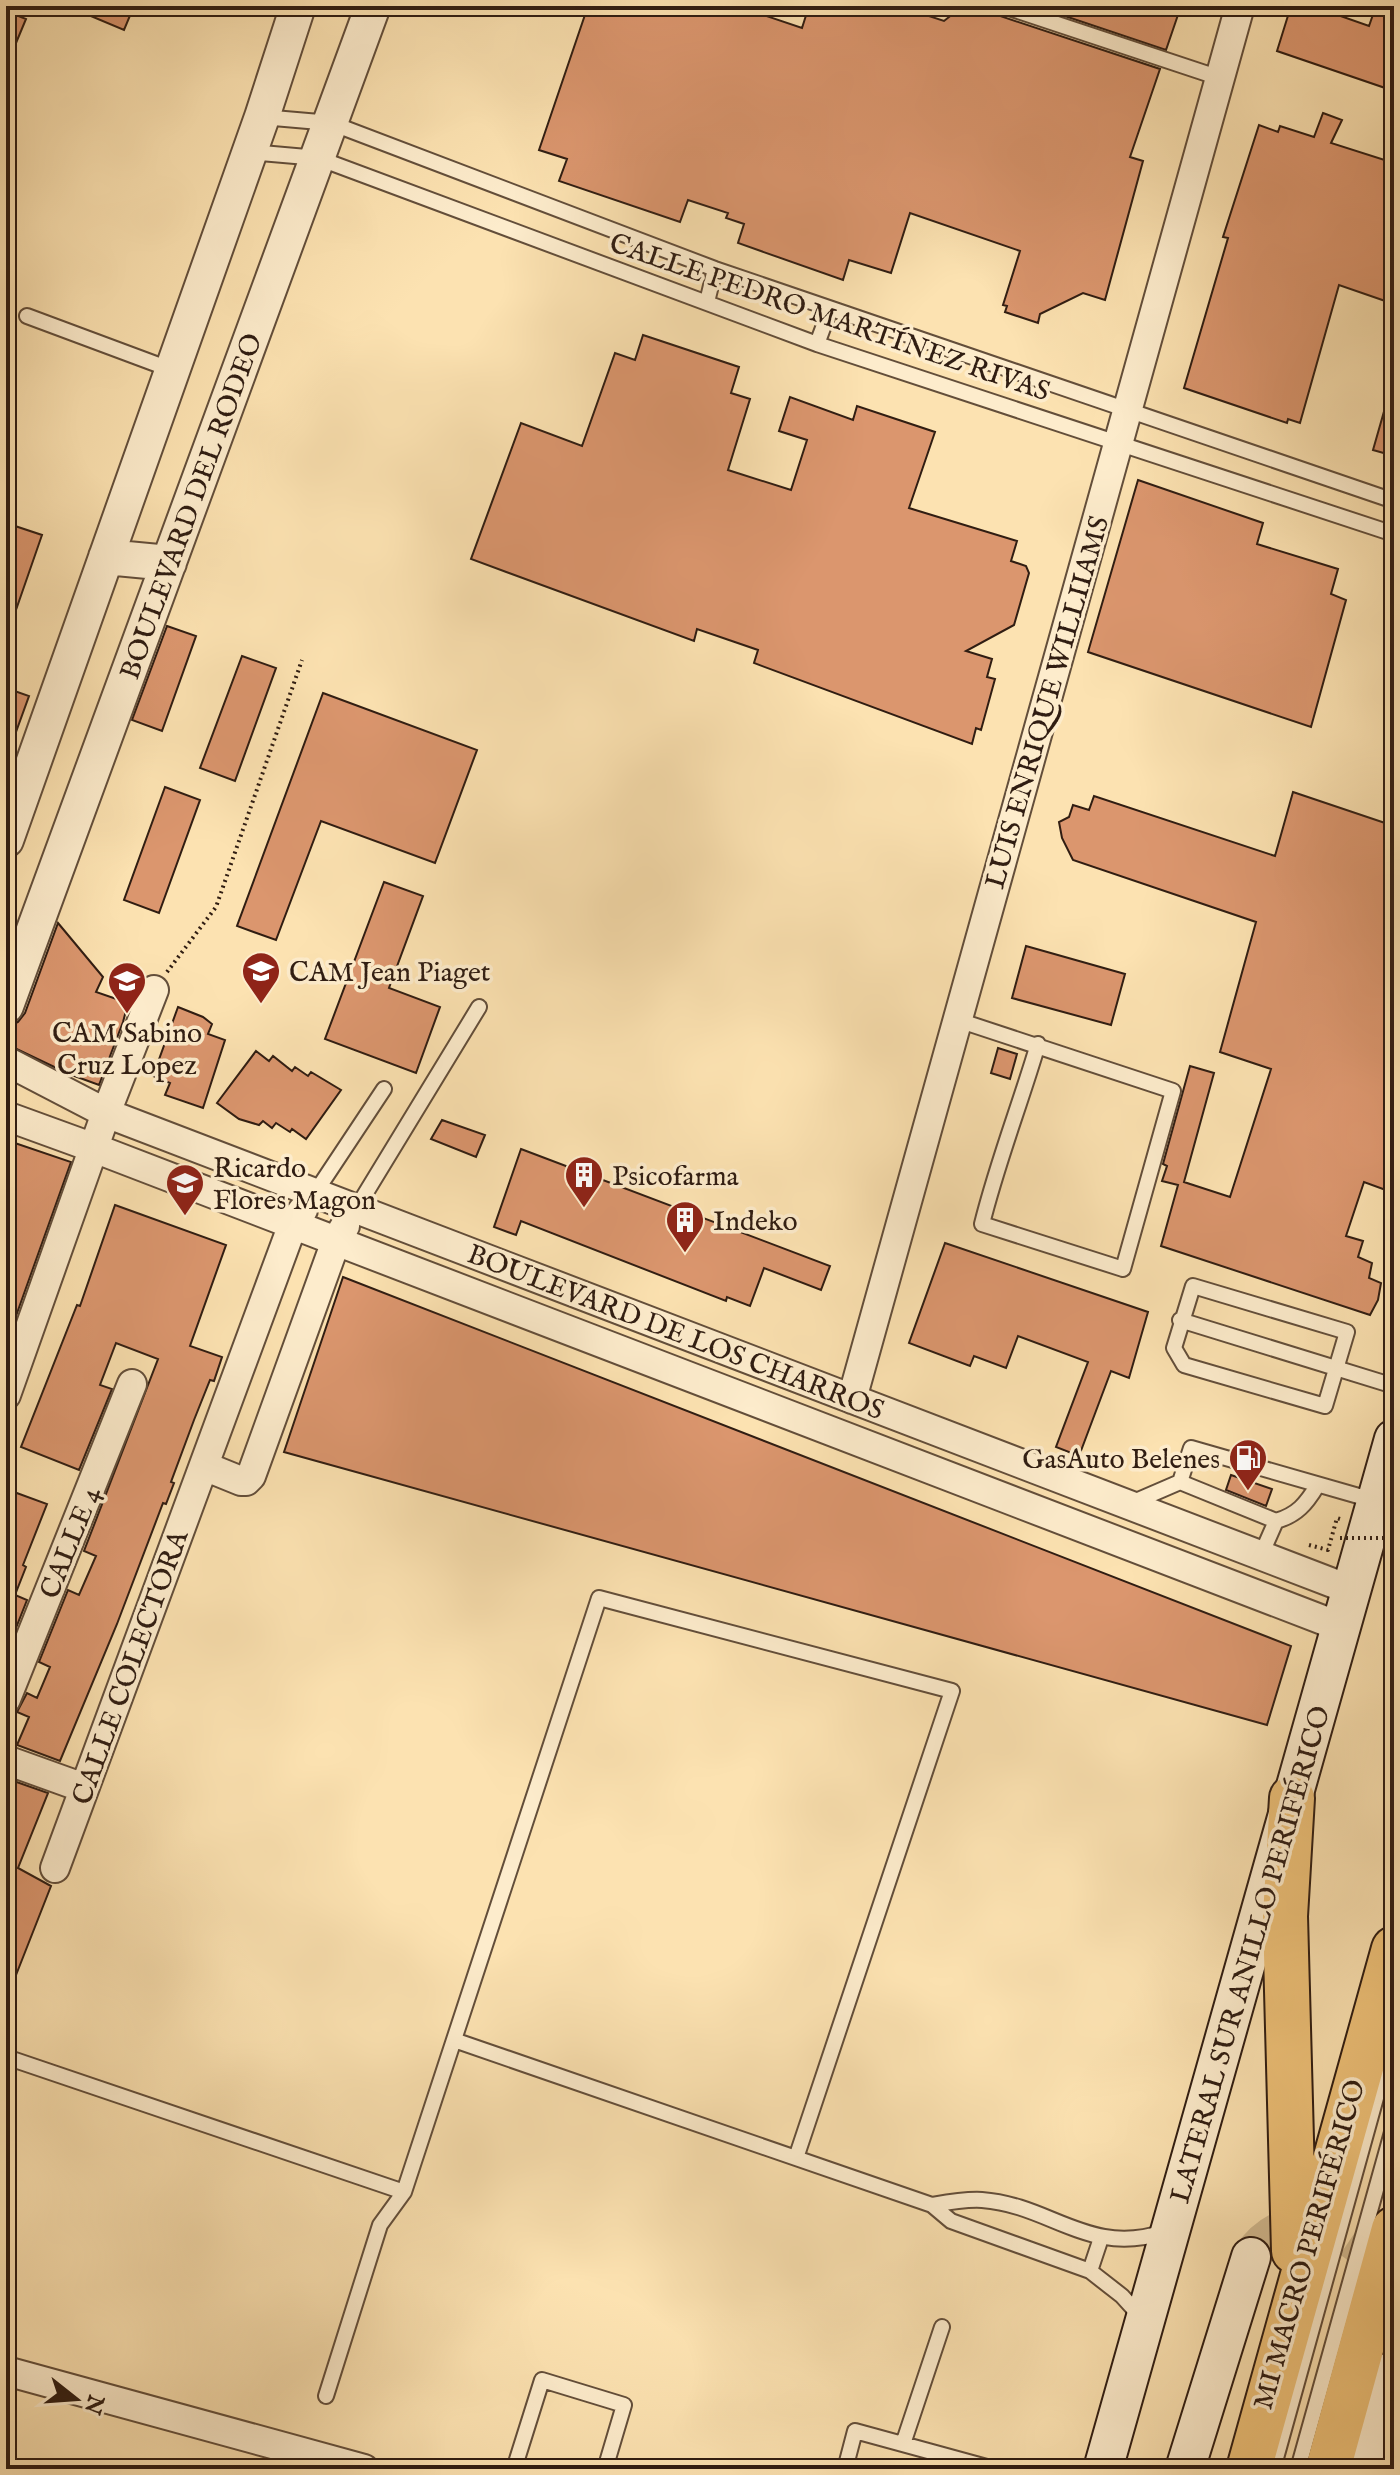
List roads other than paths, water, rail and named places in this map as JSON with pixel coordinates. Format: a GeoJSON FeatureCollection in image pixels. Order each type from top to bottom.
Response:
{"type":"FeatureCollection","features":[{"type":"Feature","properties":{"kind":"highway"},"geometry":{"type":"LineString","coordinates":[[1292,1798],[1285,1916],[1294,2163],[1295,2305]]}},
{"type":"Feature","properties":{"kind":"highway"},"geometry":{"type":"LineString","coordinates":[[1249,2469],[1394,1949]]}},
{"type":"Feature","properties":{"kind":"highway"},"geometry":{"type":"LineString","coordinates":[[1374,2360],[1394,2229]]}},
{"type":"Feature","properties":{"kind":"highway"},"geometry":{"type":"LineString","coordinates":[[1328,2469],[1374,2360],[1394,2290]]}},
{"type":"Feature","properties":{"kind":"main road","name":"LATERAL SUR ANILLO PERIFÉRICO"},"geometry":{"type":"LineString","coordinates":[[1103,2469],[1394,1439]]}},
{"type":"Feature","properties":{"kind":"main road"},"geometry":{"type":"LineString","coordinates":[[1185,2469],[1251,2257]]}},
{"type":"Feature","properties":{"kind":"main road"},"geometry":{"type":"LineString","coordinates":[[1360,2469],[1374,2360]]}},
{"type":"Feature","properties":{"kind":"street"},"geometry":{"type":"LineString","coordinates":[[6,840],[262,117],[298,6]]}},
{"type":"Feature","properties":{"kind":"street","name":"BOULEVARD DEL RODEO"},"geometry":{"type":"LineString","coordinates":[[6,1006],[373,6]]}},
{"type":"Feature","properties":{"kind":"street","name":"LUIS ENRIQUE WILLIIAMS"},"geometry":{"type":"LineString","coordinates":[[852,1399],[1240,6]]}},
{"type":"Feature","properties":{"kind":"street"},"geometry":{"type":"LineString","coordinates":[[106,557],[169,563]]}},
{"type":"Feature","properties":{"kind":"street"},"geometry":{"type":"LineString","coordinates":[[6,1395],[106,1113],[154,990]]}},
{"type":"Feature","properties":{"kind":"street","name":"BOULEVARD DE LOS CHARROS"},"geometry":{"type":"LineString","coordinates":[[6,1061],[106,1113],[1351,1590]]}},
{"type":"Feature","properties":{"kind":"street","name":"BOULEVARD DE LOS CHARROS"},"geometry":{"type":"LineString","coordinates":[[6,1116],[1341,1627]]}},
{"type":"Feature","properties":{"kind":"street","name":"CALLE COLECTORA"},"geometry":{"type":"LineString","coordinates":[[55,1868],[293,1224],[315,1193]]}},
{"type":"Feature","properties":{"kind":"street"},"geometry":{"type":"LineString","coordinates":[[204,1466],[241,1481],[251,1476],[336,1241],[356,1209]]}},
{"type":"Feature","properties":{"kind":"street","name":"CALLE 4"},"geometry":{"type":"LineString","coordinates":[[6,1699],[132,1384]]}},
{"type":"Feature","properties":{"kind":"street"},"geometry":{"type":"LineString","coordinates":[[6,1760],[84,1788]]}},
{"type":"Feature","properties":{"kind":"street"},"geometry":{"type":"LineString","coordinates":[[6,2371],[315,2462],[364,2469]]}},
{"type":"Feature","properties":{"kind":"lane"},"geometry":{"type":"LineString","coordinates":[[1003,6],[1220,78]]}},
{"type":"Feature","properties":{"kind":"lane","name":"CALLE PEDRO MARTÍNEZ RIVAS"},"geometry":{"type":"LineString","coordinates":[[262,117],[331,123],[715,269],[1394,501]]}},
{"type":"Feature","properties":{"kind":"lane","name":"CALLE PEDRO MARTÍNEZ RIVAS"},"geometry":{"type":"LineString","coordinates":[[249,152],[318,158],[817,344],[1394,534]]}},
{"type":"Feature","properties":{"kind":"lane"},"geometry":{"type":"LineString","coordinates":[[707,302],[715,269]]}},
{"type":"Feature","properties":{"kind":"lane"},"geometry":{"type":"LineString","coordinates":[[817,344],[830,309]]}},
{"type":"Feature","properties":{"kind":"lane"},"geometry":{"type":"LineString","coordinates":[[27,316],[172,370]]}},
{"type":"Feature","properties":{"kind":"lane"},"geometry":{"type":"LineString","coordinates":[[356,1209],[479,1007]]}},
{"type":"Feature","properties":{"kind":"lane"},"geometry":{"type":"LineString","coordinates":[[958,1020],[1038,1044],[1173,1091],[1123,1269],[982,1224],[996,1169],[1019,1109],[1038,1044]]}},
{"type":"Feature","properties":{"kind":"lane"},"geometry":{"type":"LineString","coordinates":[[315,1193],[384,1089]]}},
{"type":"Feature","properties":{"kind":"lane"},"geometry":{"type":"LineString","coordinates":[[1193,1286],[1347,1332],[1325,1406],[1184,1365],[1174,1348],[1180,1320],[1193,1286]]}},
{"type":"Feature","properties":{"kind":"lane"},"geometry":{"type":"LineString","coordinates":[[1180,1320],[1394,1386]]}},
{"type":"Feature","properties":{"kind":"lane"},"geometry":{"type":"LineString","coordinates":[[1180,1482],[1191,1448],[1317,1486],[1370,1526]]}},
{"type":"Feature","properties":{"kind":"lane"},"geometry":{"type":"LineString","coordinates":[[1128,1505],[1180,1482],[1276,1521],[1290,1517],[1305,1505],[1317,1486]]}},
{"type":"Feature","properties":{"kind":"lane"},"geometry":{"type":"LineString","coordinates":[[1261,1555],[1276,1521]]}},
{"type":"Feature","properties":{"kind":"lane"},"geometry":{"type":"LineString","coordinates":[[326,2396],[380,2225],[404,2192],[599,1598],[952,1691],[796,2158]]}},
{"type":"Feature","properties":{"kind":"lane","name":"MI MACRO PERIFÉRICO"},"geometry":{"type":"LineString","coordinates":[[1273,2469],[1394,2033]]}},
{"type":"Feature","properties":{"kind":"lane"},"geometry":{"type":"LineString","coordinates":[[454,2040],[932,2205],[951,2221],[1090,2271],[1122,2296],[1145,2322]]}},
{"type":"Feature","properties":{"kind":"lane"},"geometry":{"type":"LineString","coordinates":[[6,2057],[404,2192]]}},
{"type":"Feature","properties":{"kind":"lane","name":"MI MACRO PERIFÉRICO"},"geometry":{"type":"LineString","coordinates":[[1298,2469],[1394,2125]]}},
{"type":"Feature","properties":{"kind":"lane"},"geometry":{"type":"LineString","coordinates":[[932,2205],[983,2200],[1011,2206],[1101,2238],[1123,2241],[1173,2229]]}},
{"type":"Feature","properties":{"kind":"lane"},"geometry":{"type":"LineString","coordinates":[[1090,2271],[1101,2238]]}},
{"type":"Feature","properties":{"kind":"lane"},"geometry":{"type":"LineString","coordinates":[[903,2444],[942,2327]]}},
{"type":"Feature","properties":{"kind":"lane"},"geometry":{"type":"LineString","coordinates":[[514,2469],[542,2380],[624,2405],[605,2469]]}},
{"type":"Feature","properties":{"kind":"lane"},"geometry":{"type":"LineString","coordinates":[[845,2469],[855,2431],[994,2469]]}},
{"type":"Feature","properties":{"kind":"tunnel"},"geometry":{"type":"LineString","coordinates":[[1251,2257],[1267,2239],[1285,2229],[1304,2225],[1323,2226],[1359,2245],[1374,2261],[1385,2280]]}},
{"type":"Feature","properties":{"kind":"tunnel"},"geometry":{"type":"LineString","coordinates":[[1387,2373],[1394,2342]]}},
{"type":"Feature","properties":{"kind":"place","name":"CAM Jean Piaget"},"geometry":{"type":"Point","coordinates":[261,1005]}},
{"type":"Feature","properties":{"kind":"place","name":"CAM Sabino Cruz Lopez"},"geometry":{"type":"Point","coordinates":[127,1015]}},
{"type":"Feature","properties":{"kind":"place","name":"Psicofarma"},"geometry":{"type":"Point","coordinates":[584,1209]}},
{"type":"Feature","properties":{"kind":"place","name":"Ricardo Flores Magon"},"geometry":{"type":"Point","coordinates":[185,1217]}},
{"type":"Feature","properties":{"kind":"place","name":"Indeko"},"geometry":{"type":"Point","coordinates":[685,1254]}},
{"type":"Feature","properties":{"kind":"place","name":"GasAuto Belenes"},"geometry":{"type":"Point","coordinates":[1248,1492]}}]}
